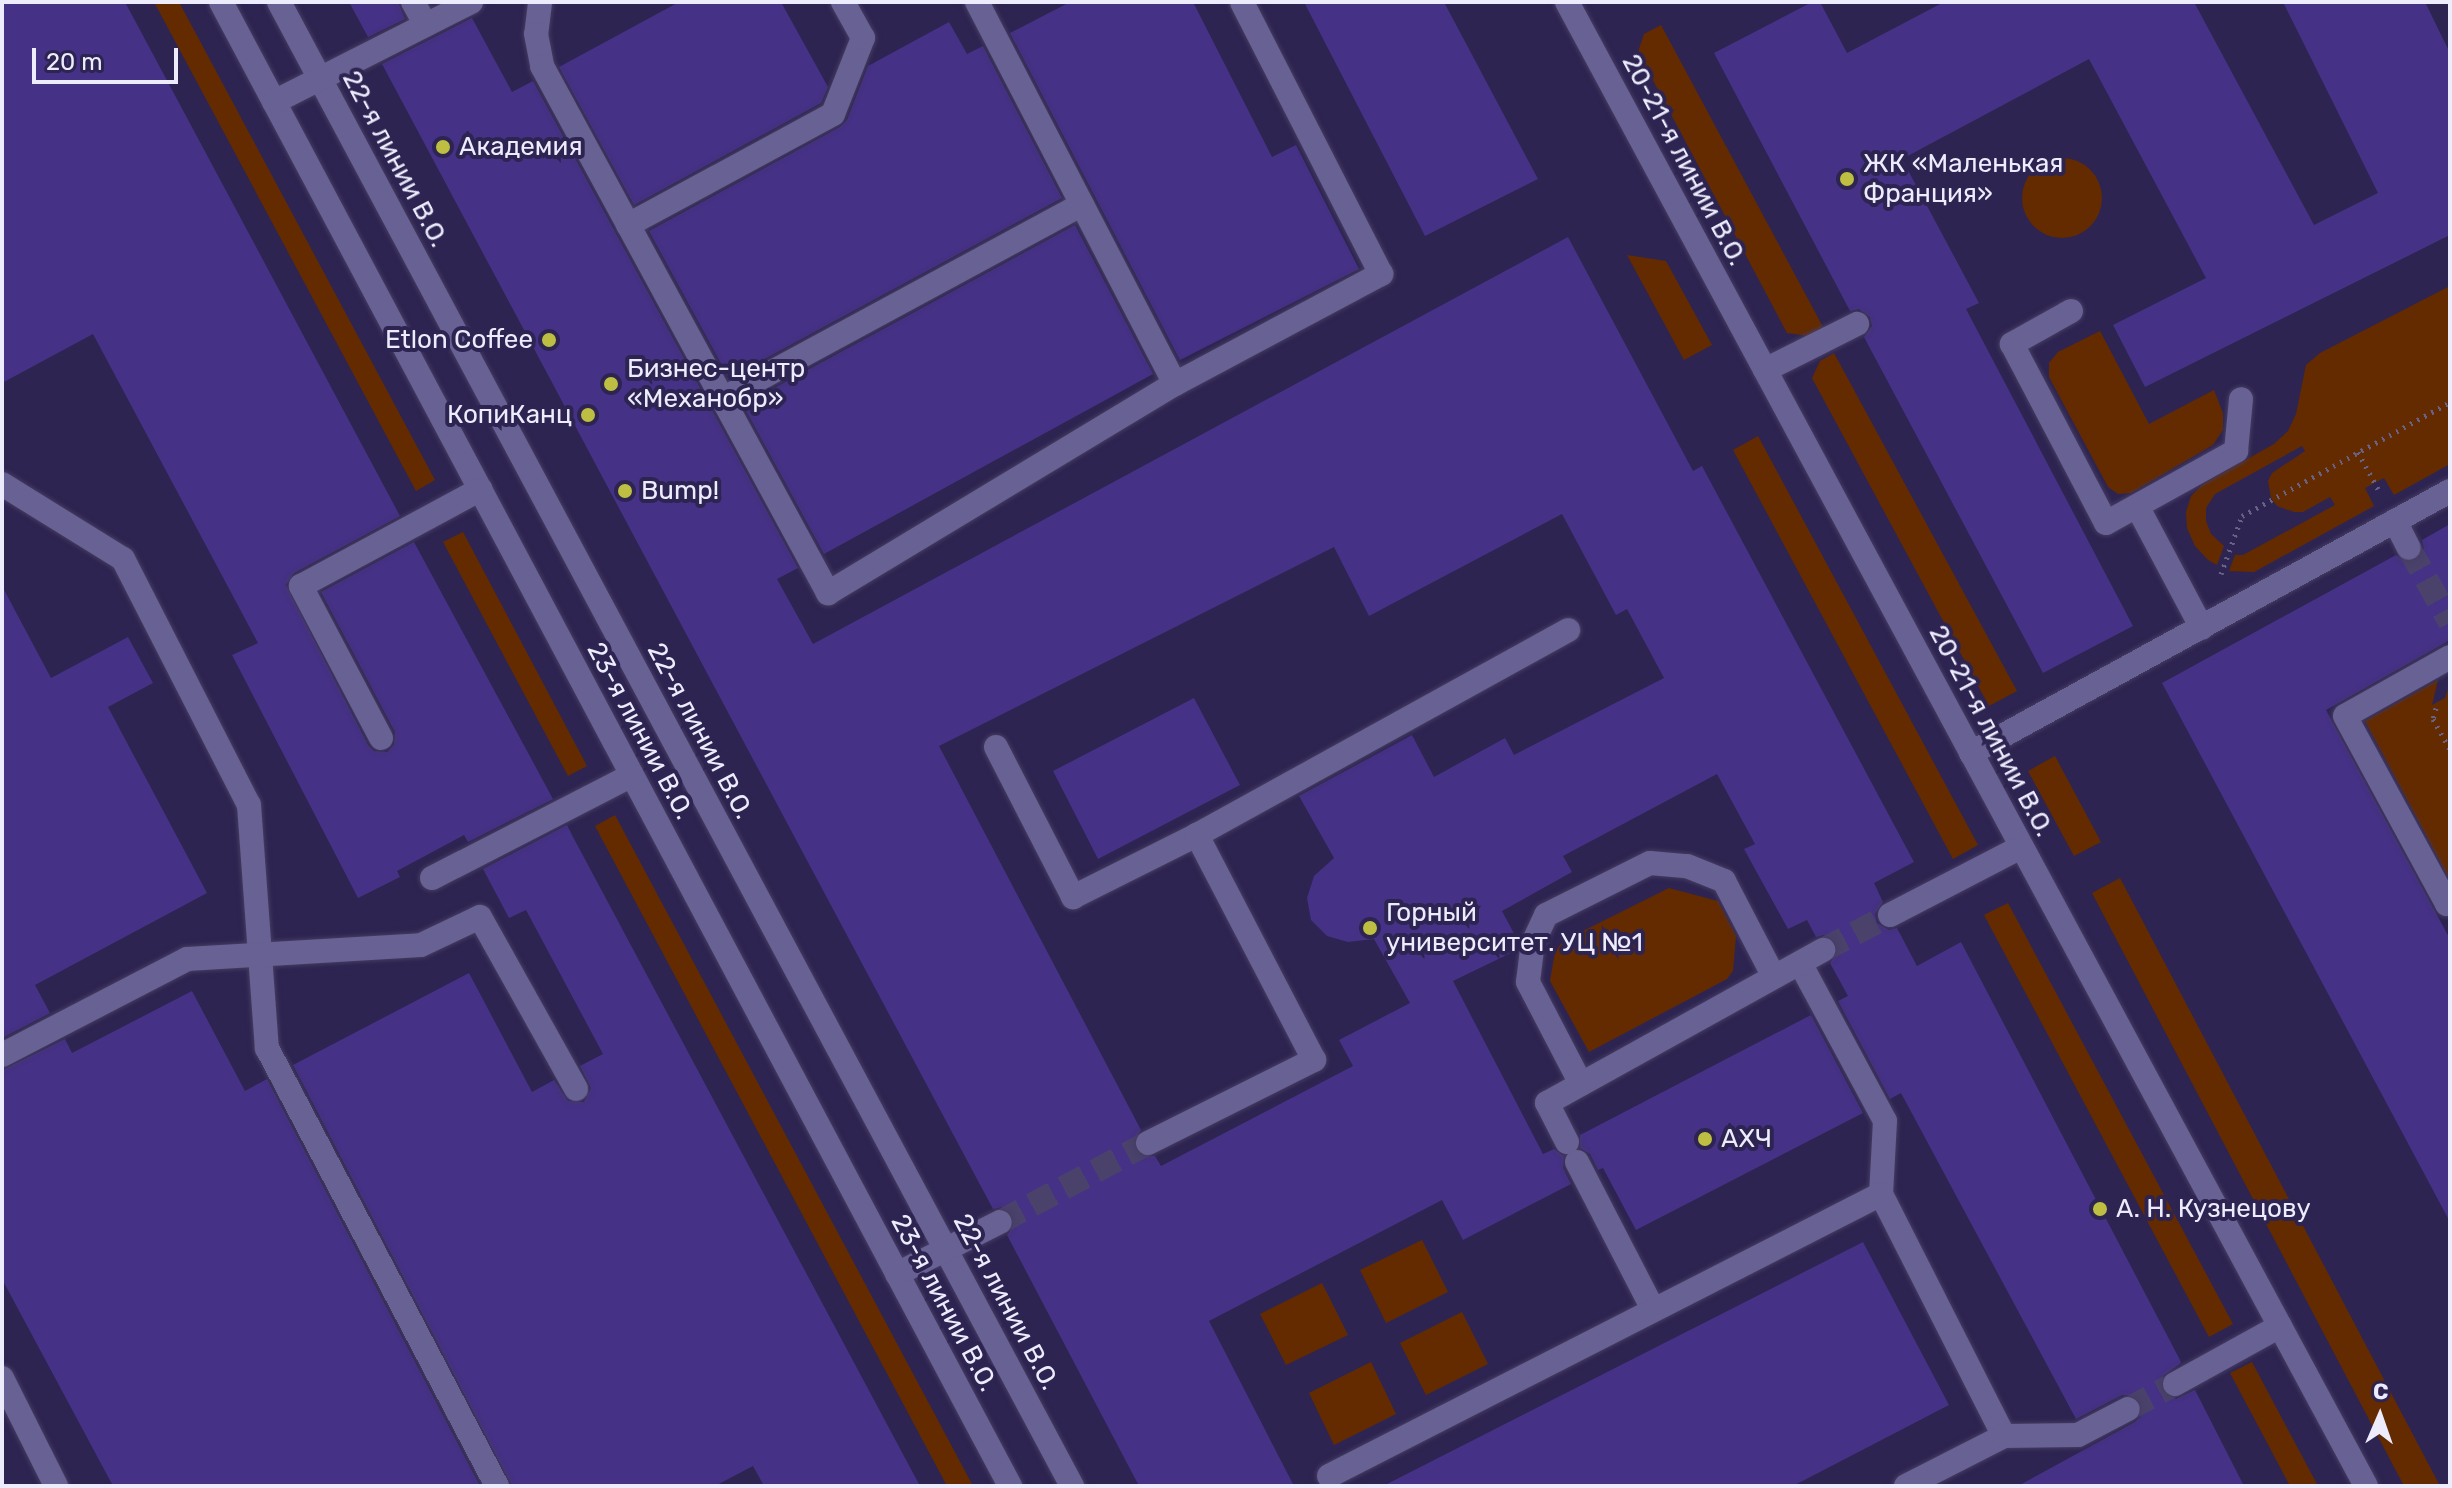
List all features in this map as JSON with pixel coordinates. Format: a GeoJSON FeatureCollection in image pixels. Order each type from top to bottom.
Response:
{"type":"FeatureCollection","features":[{"type":"Feature","properties":{"kind":"street","name":"23-я линии В.О."},"geometry":{"type":"LineString","coordinates":[[221,2],[1010,1486]]}},
{"type":"Feature","properties":{"kind":"street","name":"22-я линии В.О."},"geometry":{"type":"LineString","coordinates":[[279,2],[1072,1486]]}},
{"type":"Feature","properties":{"kind":"street"},"geometry":{"type":"LineString","coordinates":[[413,2],[426,25]]}},
{"type":"Feature","properties":{"kind":"street"},"geometry":{"type":"LineString","coordinates":[[274,102],[471,2]]}},
{"type":"Feature","properties":{"kind":"street"},"geometry":{"type":"LineString","coordinates":[[564,2],[538,2],[536,34],[542,66],[828,593],[1175,384],[1381,274],[1242,2]]}},
{"type":"Feature","properties":{"kind":"street"},"geometry":{"type":"LineString","coordinates":[[628,225],[833,114],[863,38],[843,2]]}},
{"type":"Feature","properties":{"kind":"street"},"geometry":{"type":"LineString","coordinates":[[977,2],[1175,384]]}},
{"type":"Feature","properties":{"kind":"street","name":"20-21-я линии В.О."},"geometry":{"type":"LineString","coordinates":[[1567,2],[2366,1486]]}},
{"type":"Feature","properties":{"kind":"street"},"geometry":{"type":"LineString","coordinates":[[722,399],[1082,204]]}},
{"type":"Feature","properties":{"kind":"street"},"geometry":{"type":"LineString","coordinates":[[2071,311],[2012,344],[2106,523],[2236,451],[2241,399]]}},
{"type":"Feature","properties":{"kind":"street"},"geometry":{"type":"LineString","coordinates":[[1765,370],[1857,324]]}},
{"type":"Feature","properties":{"kind":"street"},"geometry":{"type":"LineString","coordinates":[[2,484],[123,559],[249,805],[267,1048],[497,1486]]}},
{"type":"Feature","properties":{"kind":"street"},"geometry":{"type":"LineString","coordinates":[[381,738],[301,586],[481,489]]}},
{"type":"Feature","properties":{"kind":"street"},"geometry":{"type":"LineString","coordinates":[[1971,753],[2450,491]]}},
{"type":"Feature","properties":{"kind":"street"},"geometry":{"type":"LineString","coordinates":[[2137,506],[2202,628]]}},
{"type":"Feature","properties":{"kind":"street"},"geometry":{"type":"LineString","coordinates":[[2395,521],[2409,548]]}},
{"type":"Feature","properties":{"kind":"street"},"geometry":{"type":"LineString","coordinates":[[996,747],[1073,897],[1197,835],[1568,630]]}},
{"type":"Feature","properties":{"kind":"street"},"geometry":{"type":"LineString","coordinates":[[2450,657],[2345,716],[2447,904],[2450,902]]}},
{"type":"Feature","properties":{"kind":"street"},"geometry":{"type":"LineString","coordinates":[[432,878],[632,775]]}},
{"type":"Feature","properties":{"kind":"street"},"geometry":{"type":"LineString","coordinates":[[1148,1143],[1314,1060],[1197,835]]}},
{"type":"Feature","properties":{"kind":"street"},"geometry":{"type":"LineString","coordinates":[[1890,915],[2021,847]]}},
{"type":"Feature","properties":{"kind":"street"},"geometry":{"type":"LineString","coordinates":[[1581,1084],[1528,982],[1533,943],[1546,915],[1650,863],[1687,866],[1724,881],[1774,977]]}},
{"type":"Feature","properties":{"kind":"street"},"geometry":{"type":"LineString","coordinates":[[2,1055],[187,959],[421,945],[480,917],[576,1089]]}},
{"type":"Feature","properties":{"kind":"street"},"geometry":{"type":"LineString","coordinates":[[1653,1309],[1547,1103],[1823,950]]}},
{"type":"Feature","properties":{"kind":"street"},"geometry":{"type":"LineString","coordinates":[[1800,963],[1885,1121],[1881,1194],[2004,1436]]}},
{"type":"Feature","properties":{"kind":"street"},"geometry":{"type":"LineString","coordinates":[[1329,1476],[1881,1194]]}},
{"type":"Feature","properties":{"kind":"street"},"geometry":{"type":"LineString","coordinates":[[897,1274],[1000,1222]]}},
{"type":"Feature","properties":{"kind":"street"},"geometry":{"type":"LineString","coordinates":[[2175,1384],[2280,1326]]}},
{"type":"Feature","properties":{"kind":"street"},"geometry":{"type":"LineString","coordinates":[[2,1378],[56,1486]]}},
{"type":"Feature","properties":{"kind":"street"},"geometry":{"type":"LineString","coordinates":[[1906,1486],[1936,1479],[2004,1436],[2078,1435],[2128,1409]]}},
{"type":"Feature","properties":{"kind":"path"},"geometry":{"type":"LineString","coordinates":[[2202,628],[2242,516],[2450,402]]}},
{"type":"Feature","properties":{"kind":"shaded area"},"geometry":{"type":"Polygon","coordinates":[[[154,2],[179,2],[435,480],[416,491],[154,2]]]}},
{"type":"Feature","properties":{"kind":"shaded area"},"geometry":{"type":"Polygon","coordinates":[[[1661,25],[1823,327],[1808,336],[1787,333],[1638,52],[1644,34],[1661,25]]]}},
{"type":"Feature","properties":{"kind":"shaded area"},"geometry":{"type":"Polygon","coordinates":[[[2054,158],[2070,158],[2091,169],[2102,190],[2102,206],[2091,227],[2070,238],[2054,238],[2040,232],[2028,220],[2022,206],[2022,190],[2028,176],[2040,164],[2054,158]]]}},
{"type":"Feature","properties":{"kind":"shaded area"},"geometry":{"type":"Polygon","coordinates":[[[1627,255],[1666,261],[1712,345],[1684,360],[1627,255]]]}},
{"type":"Feature","properties":{"kind":"shaded area"},"geometry":{"type":"Polygon","coordinates":[[[2450,286],[2450,464],[2394,495],[2384,478],[2365,488],[2374,506],[2254,572],[2229,571],[2235,555],[2243,555],[2335,505],[2330,497],[2303,512],[2294,512],[2277,506],[2271,498],[2268,481],[2272,473],[2305,451],[2302,446],[2215,494],[2206,508],[2206,521],[2211,534],[2224,546],[2217,565],[2208,560],[2195,546],[2187,528],[2186,512],[2191,496],[2203,484],[2274,444],[2288,431],[2296,414],[2306,365],[2320,353],[2450,286]]]}},
{"type":"Feature","properties":{"kind":"shaded area"},"geometry":{"type":"Polygon","coordinates":[[[2100,331],[2149,424],[2214,390],[2223,413],[2223,430],[2213,445],[2131,493],[2118,494],[2108,487],[2049,377],[2049,363],[2058,352],[2100,331]]]}},
{"type":"Feature","properties":{"kind":"shaded area"},"geometry":{"type":"Polygon","coordinates":[[[1834,353],[2017,691],[1989,706],[1812,378],[1820,361],[1834,353]]]}},
{"type":"Feature","properties":{"kind":"shaded area"},"geometry":{"type":"Polygon","coordinates":[[[1758,436],[1978,845],[1953,859],[1733,450],[1758,436]]]}},
{"type":"Feature","properties":{"kind":"shaded area"},"geometry":{"type":"Polygon","coordinates":[[[463,532],[587,766],[568,776],[443,542],[463,532]]]}},
{"type":"Feature","properties":{"kind":"shaded area"},"geometry":{"type":"Polygon","coordinates":[[[2438,680],[2432,705],[2445,698],[2450,683],[2450,880],[2365,721],[2438,680]]]}},
{"type":"Feature","properties":{"kind":"shaded area"},"geometry":{"type":"Polygon","coordinates":[[[2055,756],[2101,842],[2074,856],[2028,771],[2055,756]]]}},
{"type":"Feature","properties":{"kind":"shaded area"},"geometry":{"type":"Polygon","coordinates":[[[615,815],[973,1486],[947,1486],[595,826],[615,815]]]}},
{"type":"Feature","properties":{"kind":"shaded area"},"geometry":{"type":"Polygon","coordinates":[[[2120,878],[2440,1486],[2404,1486],[2092,893],[2120,878]]]}},
{"type":"Feature","properties":{"kind":"shaded area"},"geometry":{"type":"Polygon","coordinates":[[[1669,888],[1718,901],[1736,936],[1733,971],[1727,979],[1589,1052],[1550,981],[1555,952],[1563,941],[1669,888]]]}},
{"type":"Feature","properties":{"kind":"shaded area"},"geometry":{"type":"Polygon","coordinates":[[[2008,903],[2233,1324],[2209,1337],[1984,915],[2008,903]]]}},
{"type":"Feature","properties":{"kind":"shaded area"},"geometry":{"type":"Polygon","coordinates":[[[1422,1240],[1448,1292],[1386,1323],[1360,1270],[1422,1240]]]}},
{"type":"Feature","properties":{"kind":"shaded area"},"geometry":{"type":"Polygon","coordinates":[[[1322,1283],[1348,1335],[1286,1365],[1260,1314],[1322,1283]]]}},
{"type":"Feature","properties":{"kind":"shaded area"},"geometry":{"type":"Polygon","coordinates":[[[1462,1312],[1488,1364],[1426,1395],[1400,1343],[1462,1312]]]}},
{"type":"Feature","properties":{"kind":"shaded area"},"geometry":{"type":"Polygon","coordinates":[[[1371,1362],[1396,1414],[1334,1445],[1309,1393],[1371,1362]]]}},
{"type":"Feature","properties":{"kind":"shaded area"},"geometry":{"type":"Polygon","coordinates":[[[2252,1362],[2318,1486],[2290,1486],[2230,1373],[2252,1362]]]}},
{"type":"Feature","properties":{"kind":"building"},"geometry":{"type":"Polygon","coordinates":[[[2,2],[125,2],[400,516],[294,573],[286,585],[368,745],[374,751],[387,752],[394,745],[395,732],[321,592],[414,542],[553,799],[468,842],[464,835],[397,871],[400,877],[358,898],[232,655],[258,643],[93,334],[2,383],[2,2]]]}},
{"type":"Feature","properties":{"kind":"building"},"geometry":{"type":"Polygon","coordinates":[[[349,2],[398,2],[405,19],[368,37],[349,2]]]}},
{"type":"Feature","properties":{"kind":"building"},"geometry":{"type":"Polygon","coordinates":[[[679,2],[781,2],[828,87],[821,103],[634,205],[559,67],[679,2]]]}},
{"type":"Feature","properties":{"kind":"building"},"geometry":{"type":"Polygon","coordinates":[[[1070,2],[1193,2],[1272,157],[1296,145],[1359,269],[1180,360],[1010,33],[1070,2]]]}},
{"type":"Feature","properties":{"kind":"building"},"geometry":{"type":"Polygon","coordinates":[[[1304,2],[1444,2],[1538,179],[1425,236],[1304,2]]]}},
{"type":"Feature","properties":{"kind":"building"},"geometry":{"type":"Polygon","coordinates":[[[1812,2],[1820,2],[1847,53],[1944,2],[2194,2],[2314,225],[2378,193],[2283,2],[2425,2],[2450,53],[2450,235],[2145,387],[2113,325],[2206,278],[2089,59],[1902,159],[1979,303],[1966,309],[2133,626],[2043,673],[1864,337],[1872,326],[1870,317],[1859,309],[1850,311],[1714,53],[1812,2]]]}},
{"type":"Feature","properties":{"kind":"building"},"geometry":{"type":"Polygon","coordinates":[[[472,18],[512,92],[533,81],[798,568],[777,579],[813,644],[1568,237],[1693,471],[1702,466],[1914,862],[1874,883],[1883,902],[1875,914],[1877,923],[1889,930],[1897,928],[1917,966],[1961,942],[2180,1360],[2181,1363],[2163,1376],[2162,1391],[2176,1399],[2195,1390],[2244,1486],[2018,1486],[2135,1422],[2141,1416],[2142,1403],[2135,1396],[2122,1395],[2076,1419],[1901,1093],[1890,1099],[1838,1001],[1848,996],[1830,963],[1838,951],[1836,942],[1824,935],[1816,937],[1807,920],[1788,929],[1744,849],[1755,844],[1717,774],[1563,856],[1572,872],[1502,911],[1518,941],[1517,950],[1453,981],[1543,1154],[1554,1149],[1564,1156],[1563,1168],[1571,1184],[1463,1240],[1442,1200],[1209,1321],[1294,1486],[1139,1486],[1007,1235],[1015,1224],[1013,1215],[1002,1207],[993,1209],[382,64],[472,18]],[[1562,514],[1369,616],[1334,547],[939,746],[1141,1130],[1133,1143],[1140,1156],[1155,1156],[1161,1166],[1353,1066],[1339,1040],[1410,1003],[1374,939],[1348,942],[1327,936],[1311,920],[1307,898],[1314,876],[1334,858],[1299,796],[1412,735],[1434,777],[1505,738],[1514,755],[1664,678],[1627,609],[1616,615],[1562,514]]]}},
{"type":"Feature","properties":{"kind":"building"},"geometry":{"type":"Polygon","coordinates":[[[949,22],[967,54],[983,46],[1062,198],[729,378],[649,231],[840,127],[847,120],[868,66],[949,22]]]}},
{"type":"Feature","properties":{"kind":"building"},"geometry":{"type":"Polygon","coordinates":[[[1075,225],[1153,374],[824,554],[743,405],[1075,225]]]}},
{"type":"Feature","properties":{"kind":"building"},"geometry":{"type":"Polygon","coordinates":[[[2450,524],[2450,640],[2326,710],[2450,939],[2450,1222],[2162,683],[2396,555],[2408,563],[2417,561],[2424,549],[2422,540],[2450,524]]]}},
{"type":"Feature","properties":{"kind":"building"},"geometry":{"type":"Polygon","coordinates":[[[2,586],[51,678],[128,637],[153,683],[108,707],[207,893],[35,985],[50,1013],[2,1038],[2,586]]]}},
{"type":"Feature","properties":{"kind":"building"},"geometry":{"type":"Polygon","coordinates":[[[1194,698],[1240,785],[1098,859],[1053,771],[1194,698]]]}},
{"type":"Feature","properties":{"kind":"building"},"geometry":{"type":"Polygon","coordinates":[[[567,825],[920,1486],[764,1486],[753,1466],[715,1486],[512,1486],[293,1065],[469,973],[532,1092],[554,1080],[568,1101],[584,1102],[591,1088],[580,1066],[603,1054],[526,910],[509,918],[483,869],[567,825]]]}},
{"type":"Feature","properties":{"kind":"building"},"geometry":{"type":"Polygon","coordinates":[[[192,991],[245,1091],[267,1079],[480,1486],[113,1486],[2,1279],[2,1070],[65,1039],[72,1053],[192,991]]]}},
{"type":"Feature","properties":{"kind":"building","name":"АХЧ"},"geometry":{"type":"Polygon","coordinates":[[[1811,1015],[1863,1113],[1636,1230],[1603,1168],[1598,1170],[1590,1154],[1580,1148],[1580,1135],[1811,1015]]]}},
{"type":"Feature","properties":{"kind":"building"},"geometry":{"type":"Polygon","coordinates":[[[1863,1242],[1949,1405],[1793,1486],[1383,1486],[1863,1242]]]}},
{"type":"Feature","properties":{"kind":"tunnel"},"geometry":{"type":"LineString","coordinates":[[2409,548],[2450,622]]}},
{"type":"Feature","properties":{"kind":"tunnel"},"geometry":{"type":"LineString","coordinates":[[1823,950],[1890,915]]}},
{"type":"Feature","properties":{"kind":"tunnel"},"geometry":{"type":"LineString","coordinates":[[1000,1222],[1148,1143]]}},
{"type":"Feature","properties":{"kind":"tunnel"},"geometry":{"type":"LineString","coordinates":[[2128,1409],[2175,1384]]}},
{"type":"Feature","properties":{"kind":"place","name":"Академия"},"geometry":{"type":"Point","coordinates":[443,147]}},
{"type":"Feature","properties":{"kind":"place","name":"ЖК «Маленькая Франция»"},"geometry":{"type":"Point","coordinates":[1847,179]}},
{"type":"Feature","properties":{"kind":"place","name":"Etlon Coffee"},"geometry":{"type":"Point","coordinates":[549,340]}},
{"type":"Feature","properties":{"kind":"place","name":"Бизнес-центр «Механобр»"},"geometry":{"type":"Point","coordinates":[611,384]}},
{"type":"Feature","properties":{"kind":"place","name":"КопиКанц"},"geometry":{"type":"Point","coordinates":[588,415]}},
{"type":"Feature","properties":{"kind":"place","name":"Bump!"},"geometry":{"type":"Point","coordinates":[625,491]}},
{"type":"Feature","properties":{"kind":"place","name":"Горный университет. УЦ №1"},"geometry":{"type":"Point","coordinates":[1370,928]}},
{"type":"Feature","properties":{"kind":"place","name":"АХЧ"},"geometry":{"type":"Point","coordinates":[1705,1139]}},
{"type":"Feature","properties":{"kind":"place","name":"А. Н. Кузнецову"},"geometry":{"type":"Point","coordinates":[2100,1209]}}]}
